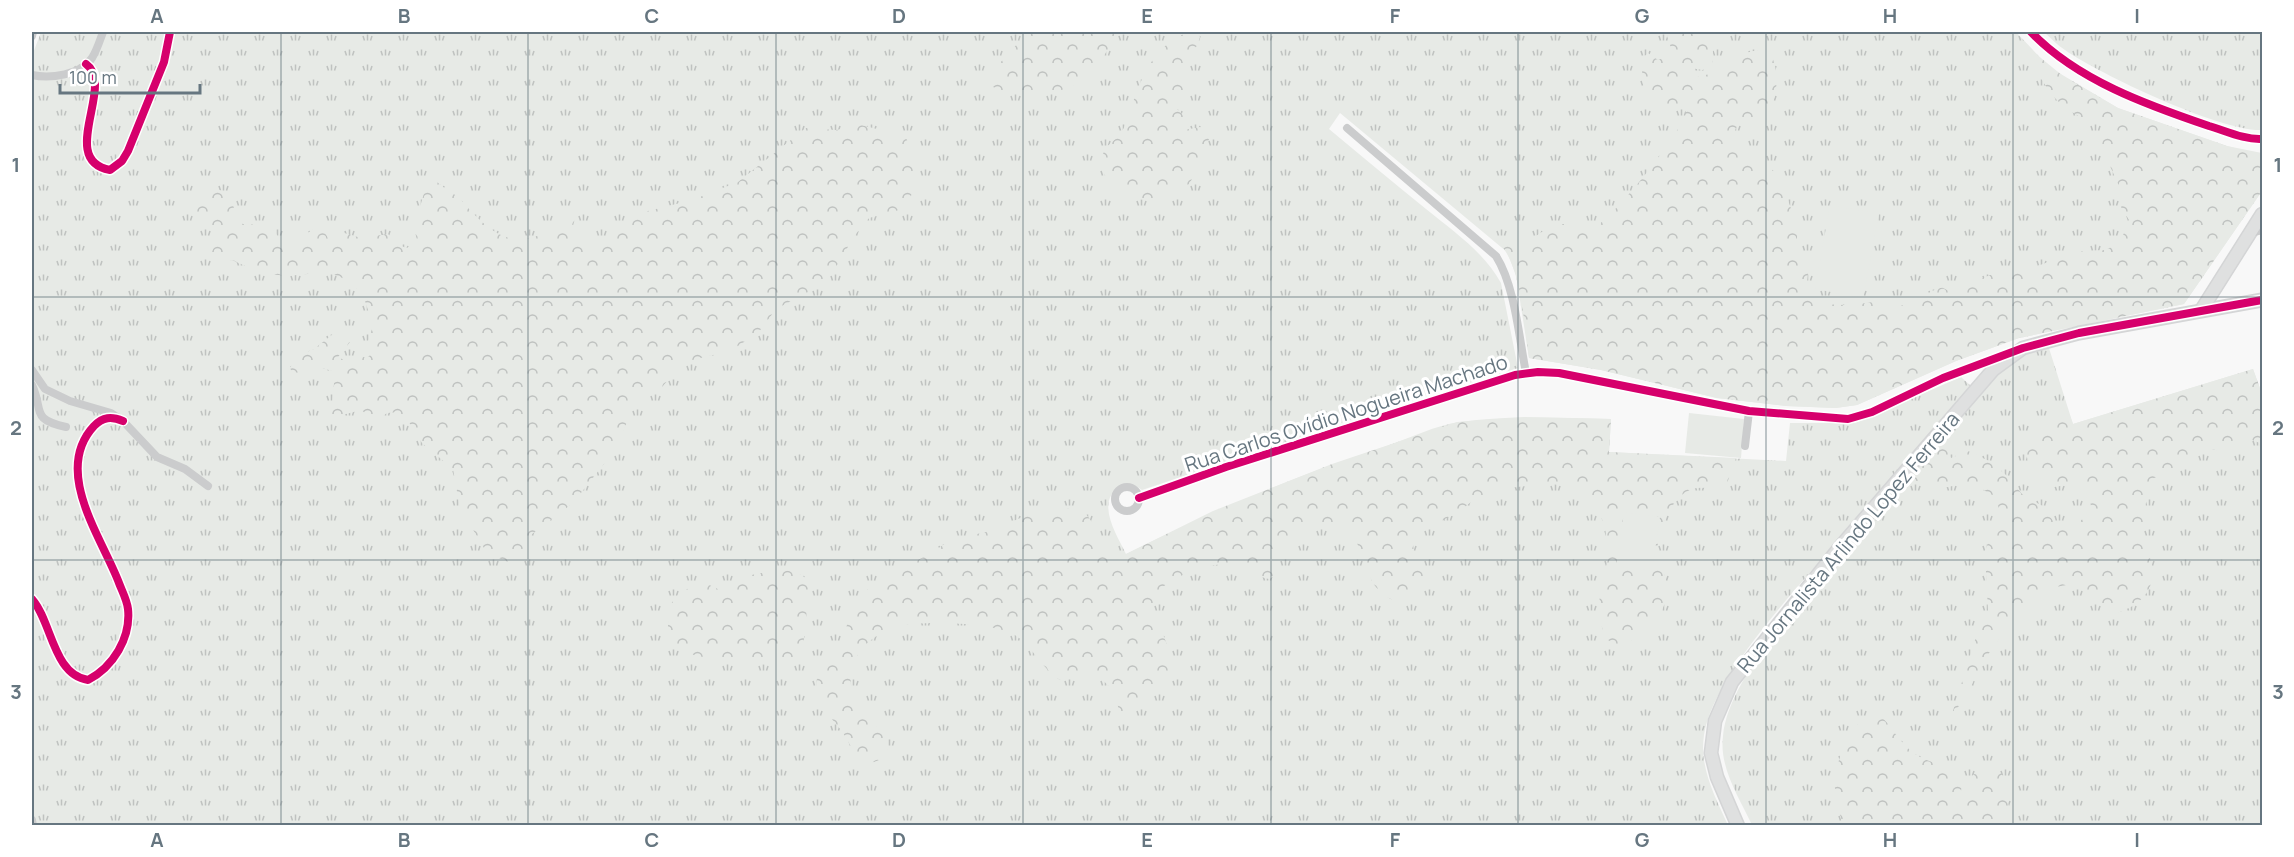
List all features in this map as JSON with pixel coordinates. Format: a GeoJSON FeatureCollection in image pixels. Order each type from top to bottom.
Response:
{"type":"FeatureCollection","features":[{"type":"Feature","properties":{"kind":"street"},"geometry":{"type":"LineString","coordinates":[[32,75],[49,76],[69,73],[86,64],[92,59],[103,32]]}},
{"type":"Feature","properties":{"kind":"street"},"geometry":{"type":"LineString","coordinates":[[86,64],[93,69],[97,80],[89,117],[89,149],[96,164],[110,170],[122,161],[128,152],[164,62],[170,32]]}},
{"type":"Feature","properties":{"kind":"street"},"geometry":{"type":"LineString","coordinates":[[2031,32],[2057,56],[2104,84],[2198,122],[2240,136],[2262,139]]}},
{"type":"Feature","properties":{"kind":"street"},"geometry":{"type":"LineString","coordinates":[[1347,128],[1496,256],[1502,266],[1510,291],[1526,373]]}},
{"type":"Feature","properties":{"kind":"street"},"geometry":{"type":"LineString","coordinates":[[2202,309],[2256,231],[2262,214]]}},
{"type":"Feature","properties":{"kind":"street","name":"Rua Carlos Ovídio Nogueira Machado"},"geometry":{"type":"LineString","coordinates":[[1139,498],[1362,423],[1526,373],[1559,373],[1749,411],[1833,419],[1860,416],[1943,378],[2023,348],[2079,333],[2262,300]]}},
{"type":"Feature","properties":{"kind":"street","name":"Rua Jornalista Arlindo Lopez Ferreira"},"geometry":{"type":"LineString","coordinates":[[1738,825],[1717,777],[1711,753],[1715,721],[1732,682],[1778,622],[1979,385],[2005,359],[2023,348]]}},
{"type":"Feature","properties":{"kind":"street"},"geometry":{"type":"LineString","coordinates":[[32,370],[45,389],[54,395],[111,413],[123,421],[157,458],[185,469],[208,486]]}},
{"type":"Feature","properties":{"kind":"street"},"geometry":{"type":"LineString","coordinates":[[32,385],[39,416],[48,422],[66,427]]}},
{"type":"Feature","properties":{"kind":"street"},"geometry":{"type":"LineString","coordinates":[[1745,446],[1749,411]]}},
{"type":"Feature","properties":{"kind":"street"},"geometry":{"type":"LineString","coordinates":[[32,599],[45,618],[60,656],[71,674],[88,680],[103,671],[124,639],[128,606],[82,494],[77,460],[86,437],[100,421],[107,417],[123,421]]}},
{"type":"Feature","properties":{"kind":"street"},"geometry":{"type":"LineString","coordinates":[[32,820],[33,825]]}},
{"type":"Feature","properties":{"kind":"green space"},"geometry":{"type":"Polygon","coordinates":[[[41,32],[2016,32],[2049,67],[2118,108],[2227,146],[2252,153],[2262,153],[2262,191],[2184,304],[2019,338],[1956,361],[1857,405],[1835,408],[1786,406],[1717,398],[1601,370],[1529,358],[1516,275],[1507,252],[1340,113],[1329,129],[1467,243],[1494,272],[1501,283],[1518,368],[1362,416],[1142,490],[1132,485],[1121,486],[1113,492],[1108,509],[1113,528],[1126,554],[1190,523],[1287,482],[1451,424],[1517,418],[1611,419],[1609,452],[1786,461],[1790,423],[1855,423],[1961,377],[1971,386],[1780,607],[1759,633],[1723,686],[1711,712],[1703,747],[1709,782],[1728,825],[32,825],[32,56],[41,32]]]}},
{"type":"Feature","properties":{"kind":"green space"},"geometry":{"type":"Polygon","coordinates":[[[1028,32],[1119,32],[1098,65],[1102,69],[1077,84],[1050,93],[1035,94],[1021,94],[993,87],[989,82],[990,74],[1028,32]]]}},
{"type":"Feature","properties":{"kind":"green space"},"geometry":{"type":"Polygon","coordinates":[[[1189,32],[1198,32],[1200,37],[1197,46],[1182,58],[1187,78],[1187,90],[1181,102],[1175,107],[1183,115],[1184,130],[1200,127],[1207,131],[1209,139],[1203,154],[1205,159],[1185,190],[1150,199],[1131,197],[1114,187],[1107,179],[1102,161],[1104,151],[1123,128],[1141,82],[1154,58],[1164,47],[1189,32]]]}},
{"type":"Feature","properties":{"kind":"green space"},"geometry":{"type":"Polygon","coordinates":[[[1674,32],[1701,32],[1709,42],[1713,50],[1712,63],[1703,70],[1690,68],[1697,77],[1715,71],[1749,52],[1768,51],[1772,57],[1777,82],[1771,106],[1760,117],[1737,126],[1731,139],[1779,175],[1794,217],[1797,256],[1808,273],[1806,292],[1821,302],[1838,305],[1876,302],[1896,307],[1902,306],[1940,288],[1951,292],[1990,275],[2032,268],[2075,252],[2105,250],[2120,243],[2129,220],[2121,207],[2123,195],[2102,148],[2101,123],[2073,113],[2056,99],[2043,81],[2031,50],[2063,76],[2118,108],[2227,146],[2262,153],[2262,191],[2184,304],[2019,338],[1956,361],[1857,405],[1836,408],[1786,406],[1717,398],[1601,370],[1529,358],[1517,279],[1512,264],[1497,241],[1511,238],[1529,242],[1549,228],[1561,224],[1573,226],[1586,233],[1611,214],[1626,198],[1670,142],[1686,114],[1685,109],[1659,108],[1648,97],[1642,79],[1644,57],[1648,53],[1658,60],[1666,57],[1671,48],[1667,36],[1674,32]]]}},
{"type":"Feature","properties":{"kind":"green space"},"geometry":{"type":"Polygon","coordinates":[[[2044,32],[2262,32],[2262,130],[2219,122],[2133,87],[2082,61],[2044,32]]]}},
{"type":"Feature","properties":{"kind":"green space"},"geometry":{"type":"Polygon","coordinates":[[[861,125],[905,136],[918,163],[911,196],[899,210],[869,218],[855,235],[833,272],[818,287],[776,309],[758,333],[730,351],[684,362],[662,387],[635,398],[619,445],[573,503],[532,534],[513,564],[487,553],[460,508],[453,469],[422,443],[407,419],[399,412],[387,413],[376,421],[361,410],[331,418],[335,372],[313,365],[301,373],[292,372],[290,368],[297,356],[314,349],[333,334],[347,336],[350,342],[338,357],[348,362],[361,356],[366,358],[372,354],[368,342],[375,319],[370,316],[363,295],[345,279],[327,272],[287,276],[261,273],[232,260],[216,264],[211,261],[211,253],[219,237],[194,211],[202,195],[220,190],[233,201],[235,213],[242,224],[265,225],[271,228],[287,246],[299,241],[316,226],[323,229],[329,240],[341,232],[361,238],[388,234],[401,246],[407,248],[417,240],[414,228],[426,186],[436,181],[459,198],[477,218],[492,230],[505,237],[518,240],[532,238],[546,231],[578,206],[573,226],[584,242],[592,245],[609,238],[622,222],[632,215],[692,200],[738,182],[806,128],[836,130],[861,125]]]}},
{"type":"Feature","properties":{"kind":"green space"},"geometry":{"type":"Polygon","coordinates":[[[1830,205],[1879,214],[1863,298],[1815,289],[1830,205]]]}},
{"type":"Feature","properties":{"kind":"green space"},"geometry":{"type":"Polygon","coordinates":[[[2048,345],[2073,424],[2253,369],[2262,394],[2262,825],[1752,825],[1731,782],[1723,748],[1728,714],[1751,667],[1786,621],[1993,376],[2027,352],[2048,345]]]}},
{"type":"Feature","properties":{"kind":"green space"},"geometry":{"type":"Polygon","coordinates":[[[2253,369],[2262,394],[2262,444],[2238,434],[2224,452],[2204,447],[2195,452],[2199,461],[2154,478],[2150,483],[2145,508],[2144,534],[2152,575],[2151,584],[2143,598],[2130,608],[2113,614],[2092,599],[2077,583],[2056,587],[2000,637],[1981,665],[1965,699],[1952,714],[1975,640],[1988,611],[1985,551],[2001,513],[1994,496],[1975,485],[1967,483],[1943,488],[1906,478],[1939,439],[1954,444],[1949,455],[1951,458],[1968,451],[1989,461],[2005,474],[2022,494],[2044,507],[2056,525],[2063,529],[2081,521],[2091,505],[2077,483],[2049,488],[2034,473],[2026,452],[2027,445],[2034,435],[2062,417],[2070,416],[2073,424],[2253,369]]]}},
{"type":"Feature","properties":{"kind":"green space"},"geometry":{"type":"Polygon","coordinates":[[[1689,413],[1744,419],[1741,458],[1685,453],[1689,413]]]}},
{"type":"Feature","properties":{"kind":"green space"},"geometry":{"type":"Polygon","coordinates":[[[1524,417],[1611,419],[1609,452],[1736,458],[1726,486],[1691,489],[1674,503],[1669,511],[1662,528],[1657,554],[1666,580],[1665,602],[1648,630],[1629,642],[1619,646],[1606,639],[1597,612],[1608,557],[1605,525],[1598,512],[1580,492],[1551,483],[1509,488],[1475,499],[1457,513],[1418,534],[1413,542],[1414,555],[1424,574],[1415,591],[1408,598],[1399,602],[1385,596],[1376,587],[1357,543],[1351,535],[1336,527],[1303,531],[1284,540],[1276,549],[1276,575],[1269,579],[1245,566],[1222,564],[1194,570],[1169,582],[1153,598],[1153,607],[1174,664],[1152,691],[1125,714],[1119,711],[1112,691],[1103,680],[1090,676],[1058,679],[1025,643],[1013,634],[989,627],[955,623],[920,623],[895,627],[869,642],[857,657],[851,675],[851,685],[862,708],[888,743],[888,748],[881,759],[864,763],[820,703],[816,687],[817,679],[840,645],[858,599],[883,578],[952,540],[994,530],[1035,513],[1075,509],[1085,513],[1102,543],[1111,550],[1126,554],[1213,511],[1332,464],[1457,422],[1524,417]]]}},
{"type":"Feature","properties":{"kind":"green space"},"geometry":{"type":"Polygon","coordinates":[[[1624,512],[1660,517],[1652,571],[1616,566],[1624,512]]]}},
{"type":"Feature","properties":{"kind":"green space"},"geometry":{"type":"Polygon","coordinates":[[[777,570],[795,572],[809,582],[804,637],[799,651],[790,659],[767,664],[700,656],[680,650],[665,636],[671,604],[686,590],[705,583],[720,590],[727,590],[746,576],[777,570]]]}},
{"type":"Feature","properties":{"kind":"green space"},"geometry":{"type":"Polygon","coordinates":[[[1876,713],[1917,755],[1931,762],[1964,770],[1960,798],[1973,775],[1985,768],[2000,772],[2010,786],[2008,802],[2012,825],[1843,825],[1835,790],[1836,770],[1857,725],[1867,716],[1876,713]]]}},
{"type":"Feature","properties":{"kind":"cycle path"},"geometry":{"type":"LineString","coordinates":[[86,64],[93,74],[95,88],[87,138],[88,152],[95,163],[110,170],[122,161],[128,151],[164,62],[170,32]]}},
{"type":"Feature","properties":{"kind":"cycle path"},"geometry":{"type":"LineString","coordinates":[[2031,32],[2070,64],[2114,89],[2209,126],[2242,137],[2262,139]]}},
{"type":"Feature","properties":{"kind":"cycle path"},"geometry":{"type":"LineString","coordinates":[[1139,498],[1226,467],[1515,375],[1538,372],[1559,373],[1749,411],[1848,419],[1872,412],[1943,378],[2023,348],[2079,333],[2262,300]]}},
{"type":"Feature","properties":{"kind":"cycle path"},"geometry":{"type":"LineString","coordinates":[[32,599],[39,609],[60,658],[76,676],[88,680],[105,668],[119,650],[127,630],[126,599],[84,505],[79,484],[78,463],[82,444],[94,426],[107,418],[123,421]]}}]}
